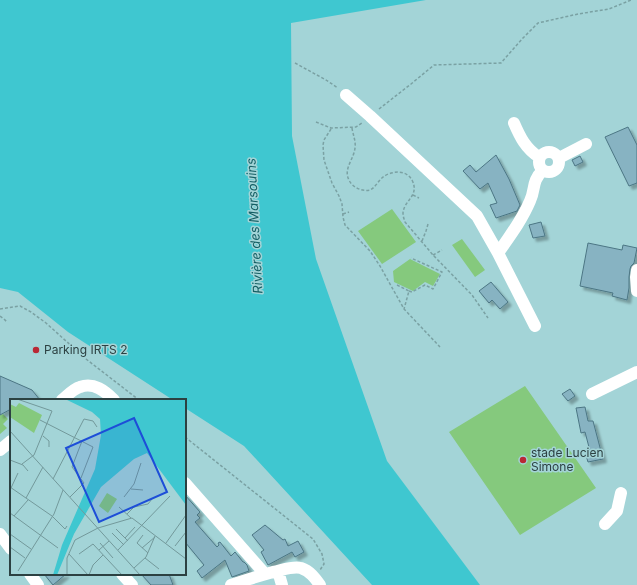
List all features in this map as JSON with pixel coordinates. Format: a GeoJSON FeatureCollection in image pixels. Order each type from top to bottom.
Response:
{"type":"FeatureCollection","features":[{"type":"Feature","properties":{"kind":"street"},"geometry":{"type":"LineString","coordinates":[[346,95],[477,216],[498,253],[535,326]]}},
{"type":"Feature","properties":{"kind":"street"},"geometry":{"type":"LineString","coordinates":[[514,124],[524,143],[533,154],[539,157]]}},
{"type":"Feature","properties":{"kind":"street"},"geometry":{"type":"LineString","coordinates":[[559,158],[586,144]]}},
{"type":"Feature","properties":{"kind":"street"},"geometry":{"type":"LineString","coordinates":[[546,152],[557,155],[559,158],[558,168],[554,171],[546,172],[539,166],[539,157],[546,152]]}},
{"type":"Feature","properties":{"kind":"street"},"geometry":{"type":"LineString","coordinates":[[498,253],[518,223],[532,198],[536,179],[538,174],[543,170]]}},
{"type":"Feature","properties":{"kind":"street"},"geometry":{"type":"LineString","coordinates":[[637,270],[637,291]]}},
{"type":"Feature","properties":{"kind":"street"},"geometry":{"type":"LineString","coordinates":[[596,392],[637,372]]}},
{"type":"Feature","properties":{"kind":"street"},"geometry":{"type":"LineString","coordinates":[[63,399],[81,386],[93,386],[100,388],[107,392],[113,399]]}},
{"type":"Feature","properties":{"kind":"street"},"geometry":{"type":"LineString","coordinates":[[186,484],[261,578]]}},
{"type":"Feature","properties":{"kind":"street"},"geometry":{"type":"LineString","coordinates":[[605,524],[617,511],[621,493]]}},
{"type":"Feature","properties":{"kind":"street"},"geometry":{"type":"LineString","coordinates":[[0,536],[10,548]]}},
{"type":"Feature","properties":{"kind":"street"},"geometry":{"type":"LineString","coordinates":[[231,585],[261,578],[289,568],[303,569],[309,572],[316,580]]}},
{"type":"Feature","properties":{"kind":"street"},"geometry":{"type":"LineString","coordinates":[[278,571],[282,585]]}},
{"type":"Feature","properties":{"kind":"street"},"geometry":{"type":"LineString","coordinates":[[31,575],[38,585]]}},
{"type":"Feature","properties":{"kind":"street"},"geometry":{"type":"LineString","coordinates":[[123,575],[132,585]]}},
{"type":"Feature","properties":{"kind":"path"},"geometry":{"type":"LineString","coordinates":[[316,122],[331,128],[356,127],[434,65],[501,63],[538,23],[610,9],[631,0]]}},
{"type":"Feature","properties":{"kind":"path"},"geometry":{"type":"LineString","coordinates":[[294,63],[335,85],[346,95]]}},
{"type":"Feature","properties":{"kind":"path"},"geometry":{"type":"LineString","coordinates":[[352,127],[356,143],[354,154],[347,171],[349,182],[358,189],[370,190],[381,178],[386,175],[394,172],[407,174],[412,180],[415,188],[413,195],[404,209],[403,215],[405,222],[433,255],[472,295],[488,318]]}},
{"type":"Feature","properties":{"kind":"path"},"geometry":{"type":"LineString","coordinates":[[331,128],[323,144],[324,160],[332,183],[342,204],[345,225],[370,251],[404,310],[440,347]]}},
{"type":"Feature","properties":{"kind":"path"},"geometry":{"type":"LineString","coordinates":[[413,195],[419,198]]}},
{"type":"Feature","properties":{"kind":"path"},"geometry":{"type":"LineString","coordinates":[[343,214],[349,212]]}},
{"type":"Feature","properties":{"kind":"path"},"geometry":{"type":"LineString","coordinates":[[422,241],[428,224]]}},
{"type":"Feature","properties":{"kind":"path"},"geometry":{"type":"LineString","coordinates":[[433,255],[442,250]]}},
{"type":"Feature","properties":{"kind":"path"},"geometry":{"type":"LineString","coordinates":[[397,285],[412,292],[425,285],[433,289],[442,272],[411,258]]}},
{"type":"Feature","properties":{"kind":"path"},"geometry":{"type":"LineString","coordinates":[[404,310],[410,291]]}},
{"type":"Feature","properties":{"kind":"path"},"geometry":{"type":"LineString","coordinates":[[0,309],[20,306],[31,312],[46,323],[86,359],[138,399]]}},
{"type":"Feature","properties":{"kind":"path"},"geometry":{"type":"LineString","coordinates":[[0,316],[6,322]]}},
{"type":"Feature","properties":{"kind":"path"},"geometry":{"type":"LineString","coordinates":[[186,438],[313,539],[322,554],[324,564],[319,571],[316,580]]}},
{"type":"Feature","properties":{"kind":"green space"},"geometry":{"type":"Polygon","coordinates":[[[392,209],[416,242],[382,264],[358,231],[392,209]]]}},
{"type":"Feature","properties":{"kind":"green space"},"geometry":{"type":"Polygon","coordinates":[[[462,239],[485,270],[475,277],[452,245],[462,239]]]}},
{"type":"Feature","properties":{"kind":"green space"},"geometry":{"type":"Polygon","coordinates":[[[410,259],[440,274],[433,286],[425,282],[413,291],[394,282],[393,271],[410,259]]]}},
{"type":"Feature","properties":{"kind":"green space","name":"stade Lucien Simone"},"geometry":{"type":"Polygon","coordinates":[[[525,386],[596,488],[520,535],[449,432],[525,386]]]}},
{"type":"Feature","properties":{"kind":"green space"},"geometry":{"type":"Polygon","coordinates":[[[3,414],[8,419],[3,424],[7,428],[0,434],[0,415],[3,414]]]}},
{"type":"Feature","properties":{"kind":"water","name":"Rivière des Marsouins"},"geometry":{"type":"Polygon","coordinates":[[[0,0],[426,0],[291,23],[292,136],[316,259],[387,461],[480,585],[372,585],[244,446],[186,409],[186,399],[171,399],[68,332],[18,292],[0,288],[0,0]]]}},
{"type":"Feature","properties":{"kind":"building"},"geometry":{"type":"Polygon","coordinates":[[[628,127],[637,145],[637,183],[629,186],[605,137],[628,127]]]}},
{"type":"Feature","properties":{"kind":"building"},"geometry":{"type":"Polygon","coordinates":[[[496,155],[509,179],[520,205],[517,211],[496,218],[490,205],[497,203],[488,183],[480,189],[463,171],[470,165],[476,172],[496,155]]]}},
{"type":"Feature","properties":{"kind":"building"},"geometry":{"type":"Polygon","coordinates":[[[580,156],[583,162],[575,166],[572,160],[580,156]]]}},
{"type":"Feature","properties":{"kind":"building"},"geometry":{"type":"Polygon","coordinates":[[[541,222],[545,236],[533,238],[529,225],[541,222]]]}},
{"type":"Feature","properties":{"kind":"building"},"geometry":{"type":"Polygon","coordinates":[[[588,243],[622,250],[623,245],[637,248],[634,263],[630,269],[627,300],[612,296],[613,293],[580,286],[588,243]]]}},
{"type":"Feature","properties":{"kind":"building"},"geometry":{"type":"Polygon","coordinates":[[[491,282],[508,302],[500,309],[492,300],[489,303],[479,291],[491,282]]]}},
{"type":"Feature","properties":{"kind":"building"},"geometry":{"type":"Polygon","coordinates":[[[0,376],[32,390],[39,399],[10,399],[10,410],[0,415],[0,376]]]}},
{"type":"Feature","properties":{"kind":"building"},"geometry":{"type":"Polygon","coordinates":[[[570,389],[575,396],[568,401],[562,394],[570,389]]]}},
{"type":"Feature","properties":{"kind":"building"},"geometry":{"type":"Polygon","coordinates":[[[585,407],[588,421],[593,421],[603,459],[588,462],[585,452],[590,451],[585,432],[581,433],[576,408],[585,407]]]}},
{"type":"Feature","properties":{"kind":"building"},"geometry":{"type":"Polygon","coordinates":[[[186,496],[200,512],[197,515],[200,518],[195,522],[217,547],[219,545],[218,543],[220,542],[231,556],[235,552],[247,565],[249,571],[232,577],[225,560],[202,578],[197,571],[204,565],[186,543],[186,496]]]}},
{"type":"Feature","properties":{"kind":"building"},"geometry":{"type":"Polygon","coordinates":[[[265,525],[283,540],[285,539],[288,546],[298,541],[304,552],[295,557],[292,552],[268,565],[261,552],[264,550],[252,535],[265,525]]]}},
{"type":"Feature","properties":{"kind":"building"},"geometry":{"type":"Polygon","coordinates":[[[45,575],[65,575],[53,585],[45,575]]]}},
{"type":"Feature","properties":{"kind":"building"},"geometry":{"type":"Polygon","coordinates":[[[142,575],[169,575],[173,585],[151,585],[142,575]]]}},
{"type":"Feature","properties":{"kind":"place","name":"Parking IRTS 2"},"geometry":{"type":"Point","coordinates":[36,350]}},
{"type":"Feature","properties":{"kind":"place","name":"stade Lucien Simone"},"geometry":{"type":"Point","coordinates":[523,460]}}]}
